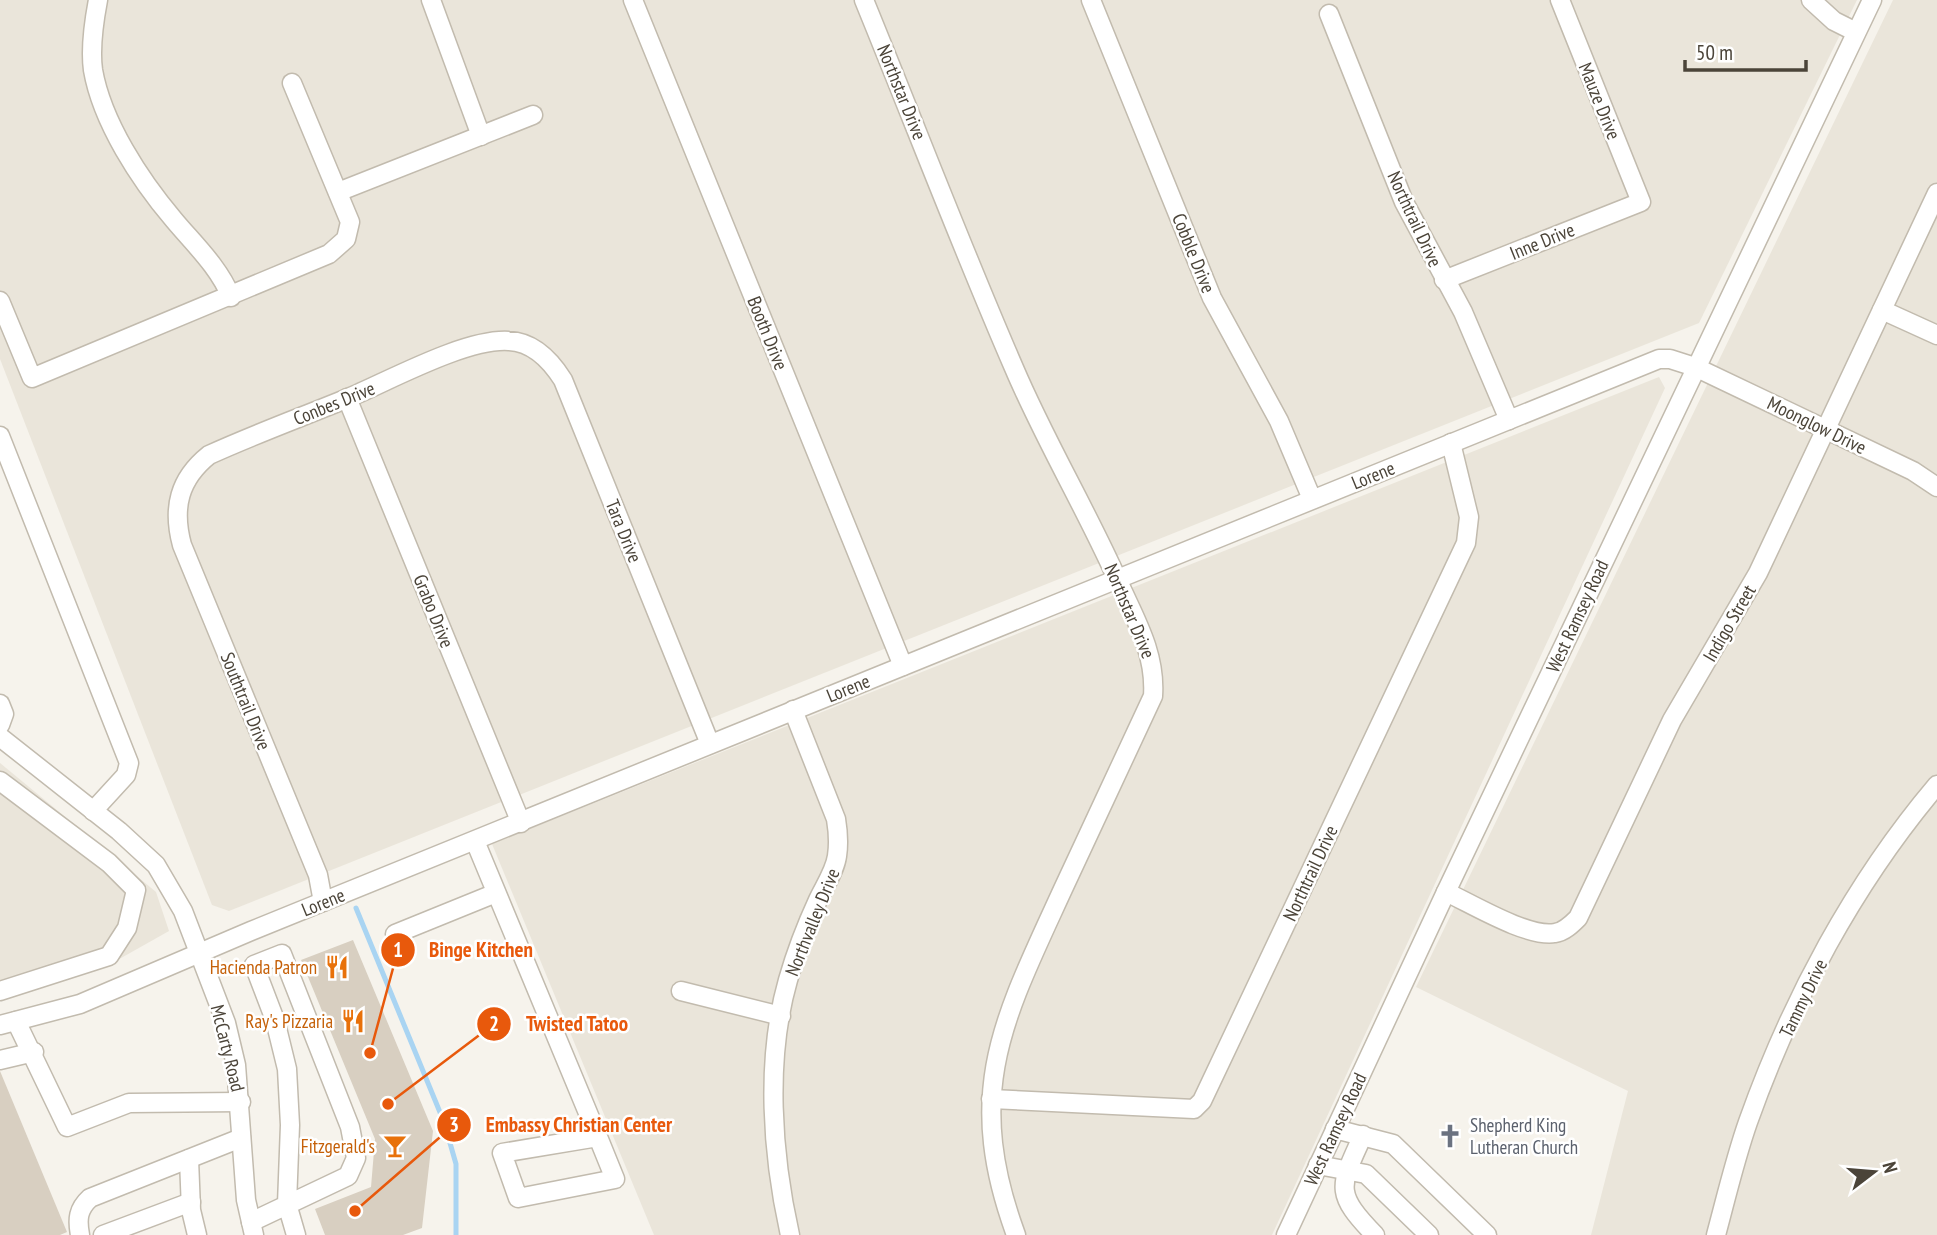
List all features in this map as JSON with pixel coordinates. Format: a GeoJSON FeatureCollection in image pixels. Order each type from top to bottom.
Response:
{"type":"FeatureCollection","features":[{"type":"Feature","properties":{"kind":"street"},"geometry":{"type":"LineString","coordinates":[[98,0],[93,68],[103,105],[120,141],[163,206],[224,280],[231,297]]}},
{"type":"Feature","properties":{"kind":"street"},"geometry":{"type":"LineString","coordinates":[[430,0],[481,136]]}},
{"type":"Feature","properties":{"kind":"street","name":"Booth Drive"},"geometry":{"type":"LineString","coordinates":[[633,0],[903,666]]}},
{"type":"Feature","properties":{"kind":"street","name":"Northstar Drive"},"geometry":{"type":"LineString","coordinates":[[864,0],[1014,368],[1047,439],[1100,537],[1148,646],[1155,671],[1153,696],[1006,1016],[991,1099],[990,1134],[994,1165],[1016,1235]]}},
{"type":"Feature","properties":{"kind":"street","name":"Cobble Drive"},"geometry":{"type":"LineString","coordinates":[[1091,0],[1212,298],[1279,421],[1312,499]]}},
{"type":"Feature","properties":{"kind":"street","name":"Mauze Drive"},"geometry":{"type":"LineString","coordinates":[[1560,0],[1641,202]]}},
{"type":"Feature","properties":{"kind":"street"},"geometry":{"type":"LineString","coordinates":[[1811,0],[1834,21],[1856,32]]}},
{"type":"Feature","properties":{"kind":"street","name":"West Ramsey Road"},"geometry":{"type":"LineString","coordinates":[[1286,1235],[1695,367],[1872,0]]}},
{"type":"Feature","properties":{"kind":"street","name":"Northtrail Drive"},"geometry":{"type":"LineString","coordinates":[[1329,14],[1404,202],[1492,376],[1509,420]]}},
{"type":"Feature","properties":{"kind":"street"},"geometry":{"type":"LineString","coordinates":[[0,301],[32,377],[231,297],[329,254],[345,239],[350,222],[292,83]]}},
{"type":"Feature","properties":{"kind":"street"},"geometry":{"type":"LineString","coordinates":[[338,192],[533,115]]}},
{"type":"Feature","properties":{"kind":"street","name":"Indigo Street"},"geometry":{"type":"LineString","coordinates":[[1446,892],[1527,929],[1552,934],[1561,932],[1578,918],[1672,720],[1758,573],[1936,198]]}},
{"type":"Feature","properties":{"kind":"street","name":"Inne Drive"},"geometry":{"type":"LineString","coordinates":[[1444,280],[1641,202]]}},
{"type":"Feature","properties":{"kind":"street"},"geometry":{"type":"LineString","coordinates":[[1882,310],[1937,335]]}},
{"type":"Feature","properties":{"kind":"street","name":"Conbes Drive"},"geometry":{"type":"LineString","coordinates":[[177,499],[187,478],[209,454],[452,353],[496,341],[512,341]]}},
{"type":"Feature","properties":{"kind":"street","name":"Tara Drive"},"geometry":{"type":"LineString","coordinates":[[512,341],[527,345],[544,356],[563,380],[710,744]]}},
{"type":"Feature","properties":{"kind":"street","name":"Lorene"},"geometry":{"type":"LineString","coordinates":[[8,1023],[80,1004],[251,931],[1660,359],[1670,359],[1695,367]]}},
{"type":"Feature","properties":{"kind":"street","name":"Moonglow Drive"},"geometry":{"type":"LineString","coordinates":[[1695,367],[1913,471],[1937,486]]}},
{"type":"Feature","properties":{"kind":"street","name":"Grabo Drive"},"geometry":{"type":"LineString","coordinates":[[348,398],[521,823]]}},
{"type":"Feature","properties":{"kind":"street"},"geometry":{"type":"LineString","coordinates":[[0,436],[130,763],[126,775],[93,811]]}},
{"type":"Feature","properties":{"kind":"street","name":"Northtrail Drive"},"geometry":{"type":"LineString","coordinates":[[991,1099],[1194,1108],[1202,1101],[1466,543],[1469,517],[1451,443]]}},
{"type":"Feature","properties":{"kind":"street","name":"Southtrail Drive"},"geometry":{"type":"LineString","coordinates":[[177,499],[176,522],[182,545],[318,875],[323,902]]}},
{"type":"Feature","properties":{"kind":"street"},"geometry":{"type":"LineString","coordinates":[[0,704],[4,714],[0,725]]}},
{"type":"Feature","properties":{"kind":"street","name":"Northvalley Drive"},"geometry":{"type":"LineString","coordinates":[[790,1235],[779,1187],[774,1137],[774,1087],[781,1016],[787,983],[802,935],[837,859],[839,835],[836,819],[793,710]]}},
{"type":"Feature","properties":{"kind":"street","name":"McCarty Road"},"geometry":{"type":"LineString","coordinates":[[0,737],[156,865],[183,911],[226,1023],[241,1102],[241,1138],[252,1228]]}},
{"type":"Feature","properties":{"kind":"street"},"geometry":{"type":"LineString","coordinates":[[0,781],[109,863],[136,890]]}},
{"type":"Feature","properties":{"kind":"street","name":"Tammy Drive"},"geometry":{"type":"LineString","coordinates":[[1716,1235],[1748,1123],[1793,1012],[1863,883],[1937,785]]}},
{"type":"Feature","properties":{"kind":"street"},"geometry":{"type":"LineString","coordinates":[[475,841],[598,1136],[615,1179],[519,1198],[502,1153],[598,1136]]}},
{"type":"Feature","properties":{"kind":"street"},"geometry":{"type":"LineString","coordinates":[[0,991],[109,956],[127,928],[136,890],[156,865]]}},
{"type":"Feature","properties":{"kind":"street"},"geometry":{"type":"LineString","coordinates":[[395,933],[496,893]]}},
{"type":"Feature","properties":{"kind":"street"},"geometry":{"type":"LineString","coordinates":[[251,931],[264,961]]}},
{"type":"Feature","properties":{"kind":"street"},"geometry":{"type":"LineString","coordinates":[[252,1228],[287,1204],[348,1176],[356,1158],[350,1127],[282,954],[254,965],[275,1020],[287,1069],[290,1125],[287,1204],[296,1235]]}},
{"type":"Feature","properties":{"kind":"street"},"geometry":{"type":"LineString","coordinates":[[681,990],[781,1016]]}},
{"type":"Feature","properties":{"kind":"street"},"geometry":{"type":"LineString","coordinates":[[8,1023],[33,1052],[67,1127],[129,1103],[241,1102]]}},
{"type":"Feature","properties":{"kind":"street"},"geometry":{"type":"LineString","coordinates":[[0,1060],[33,1052]]}},
{"type":"Feature","properties":{"kind":"street"},"geometry":{"type":"LineString","coordinates":[[1335,1129],[1393,1144],[1487,1235]]}},
{"type":"Feature","properties":{"kind":"street"},"geometry":{"type":"LineString","coordinates":[[1363,1135],[1342,1182],[1348,1203],[1375,1235]]}},
{"type":"Feature","properties":{"kind":"street"},"geometry":{"type":"LineString","coordinates":[[80,1235],[77,1221],[82,1206],[90,1198],[241,1138]]}},
{"type":"Feature","properties":{"kind":"street"},"geometry":{"type":"LineString","coordinates":[[189,1159],[191,1202],[197,1235]]}},
{"type":"Feature","properties":{"kind":"street"},"geometry":{"type":"LineString","coordinates":[[1318,1166],[1366,1174],[1429,1235]]}},
{"type":"Feature","properties":{"kind":"street"},"geometry":{"type":"LineString","coordinates":[[103,1235],[191,1202]]}},
{"type":"Feature","properties":{"kind":"shaded area"},"geometry":{"type":"Polygon","coordinates":[[[0,0],[1857,0],[1699,323],[229,911],[212,905],[0,359],[0,0]]]}},
{"type":"Feature","properties":{"kind":"shaded area"},"geometry":{"type":"Polygon","coordinates":[[[1893,0],[1937,0],[1937,1235],[1591,1235],[1628,1091],[1416,987],[1893,0]]]}},
{"type":"Feature","properties":{"kind":"shaded area"},"geometry":{"type":"Polygon","coordinates":[[[1659,377],[1665,388],[1272,1235],[654,1235],[492,844],[1659,377]]]}},
{"type":"Feature","properties":{"kind":"shaded area"},"geometry":{"type":"Polygon","coordinates":[[[0,763],[156,892],[169,931],[114,962],[0,999],[0,763]]]}},
{"type":"Feature","properties":{"kind":"building"},"geometry":{"type":"Polygon","coordinates":[[[353,940],[433,1131],[422,1228],[403,1235],[325,1235],[315,1209],[371,1187],[375,1139],[301,960],[353,940]]]}},
{"type":"Feature","properties":{"kind":"building"},"geometry":{"type":"Polygon","coordinates":[[[0,1071],[67,1232],[60,1235],[0,1235],[0,1071]]]}},
{"type":"Feature","properties":{"kind":"waterway"},"geometry":{"type":"LineString","coordinates":[[356,908],[444,1122],[456,1164],[456,1235]]}},
{"type":"Feature","properties":{"kind":"place","name":"Hacienda Patron"},"geometry":{"type":"Point","coordinates":[337,967]}},
{"type":"Feature","properties":{"kind":"place","name":"Ray's Pizzaria"},"geometry":{"type":"Point","coordinates":[353,1021]}},
{"type":"Feature","properties":{"kind":"place","name":"Binge Kitchen"},"geometry":{"type":"Point","coordinates":[370,1053]}},
{"type":"Feature","properties":{"kind":"place","name":"Twisted Tatoo"},"geometry":{"type":"Point","coordinates":[388,1104]}},
{"type":"Feature","properties":{"kind":"place","name":"Shepherd King Lutheran Church"},"geometry":{"type":"Point","coordinates":[1450,1136]}},
{"type":"Feature","properties":{"kind":"place","name":"Fitzgerald's"},"geometry":{"type":"Point","coordinates":[395,1146]}},
{"type":"Feature","properties":{"kind":"place","name":"Embassy Christian Center"},"geometry":{"type":"Point","coordinates":[355,1211]}}]}
